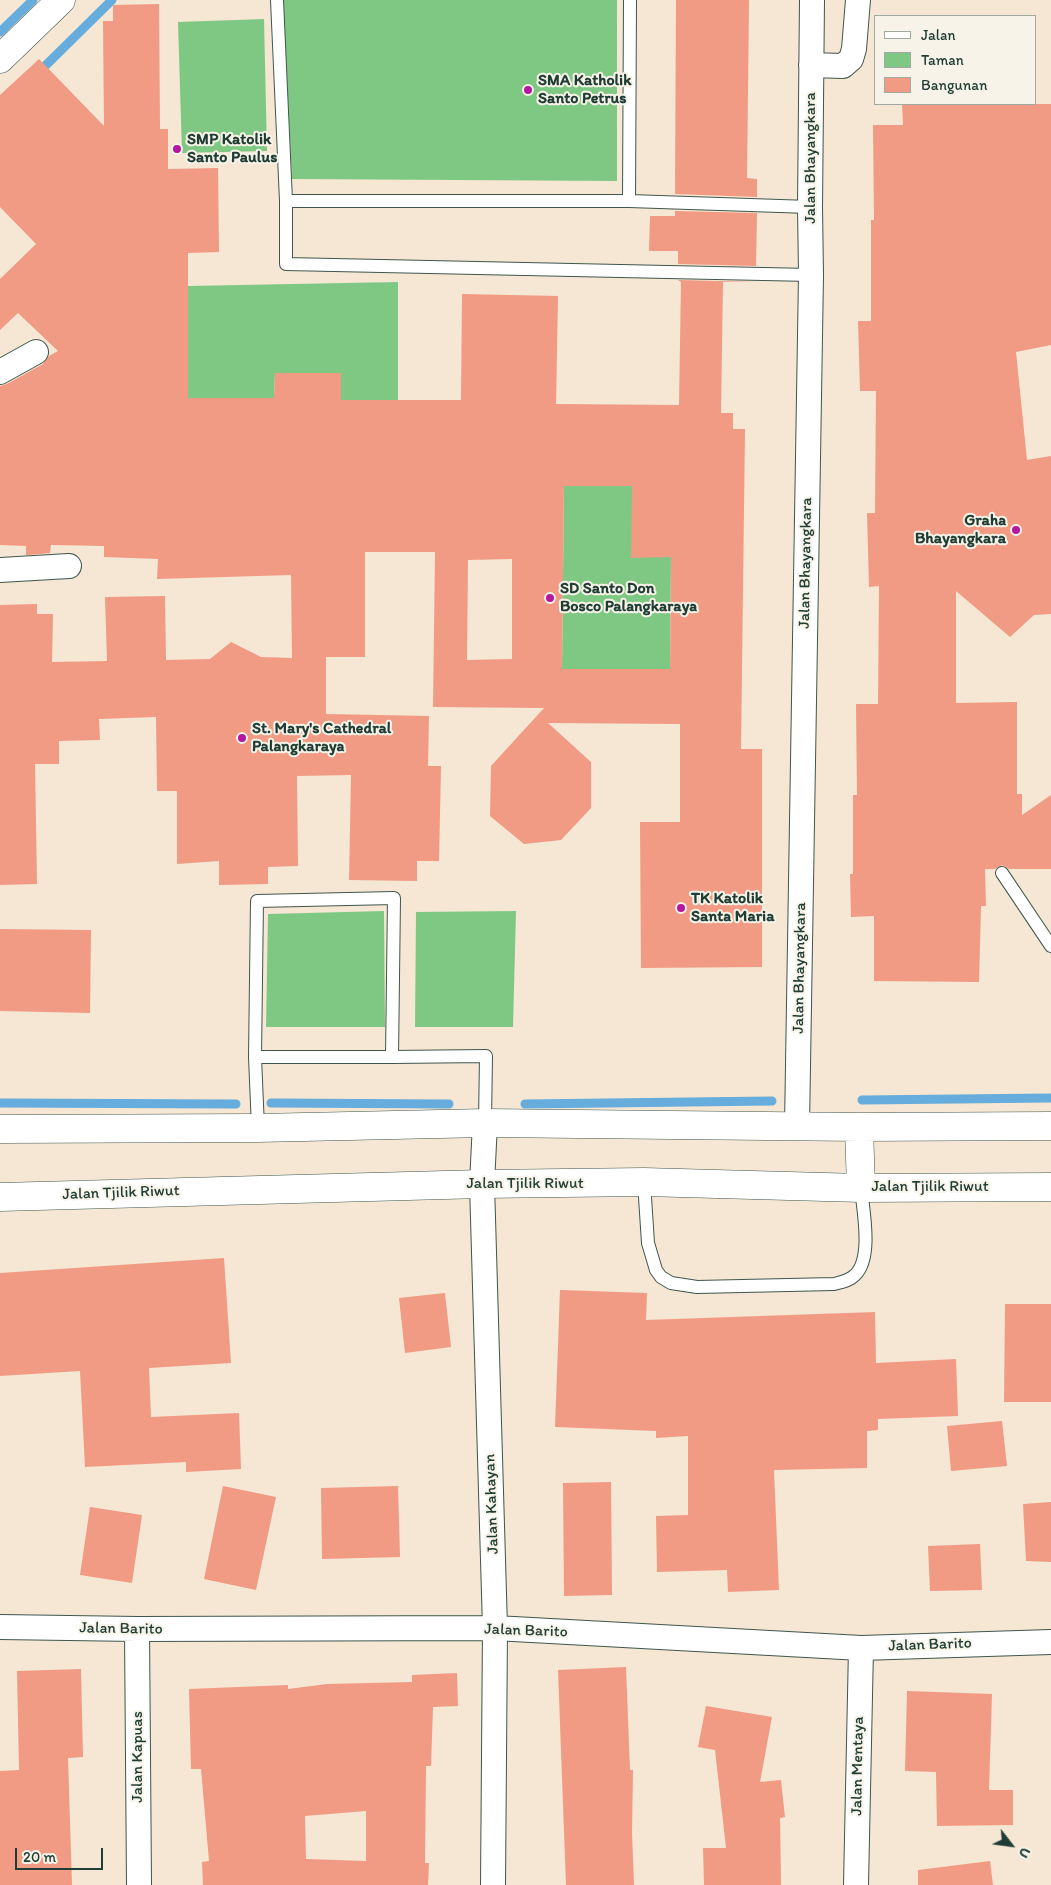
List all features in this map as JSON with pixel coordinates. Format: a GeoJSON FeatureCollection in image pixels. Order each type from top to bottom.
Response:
{"type":"FeatureCollection","features":[{"type":"Feature","properties":{"kind":"main road"},"geometry":{"type":"LineString","coordinates":[[0,59],[61,0]]}},
{"type":"Feature","properties":{"kind":"main road"},"geometry":{"type":"LineString","coordinates":[[0,1129],[258,1128],[485,1122],[859,1127],[1051,1126]]}},
{"type":"Feature","properties":{"kind":"main road"},"geometry":{"type":"LineString","coordinates":[[859,1127],[861,1188]]}},
{"type":"Feature","properties":{"kind":"main road","name":"Jalan Tjilik Riwut"},"geometry":{"type":"LineString","coordinates":[[0,1196],[482,1184],[644,1182],[861,1188],[1051,1187]]}},
{"type":"Feature","properties":{"kind":"street","name":"Jalan Bhayangkara"},"geometry":{"type":"LineString","coordinates":[[797,1126],[811,275],[812,0]]}},
{"type":"Feature","properties":{"kind":"street"},"geometry":{"type":"LineString","coordinates":[[811,65],[843,66],[851,59],[854,49],[858,0]]}},
{"type":"Feature","properties":{"kind":"street"},"geometry":{"type":"LineString","coordinates":[[0,372],[36,352]]}},
{"type":"Feature","properties":{"kind":"street"},"geometry":{"type":"LineString","coordinates":[[0,570],[69,566]]}},
{"type":"Feature","properties":{"kind":"street","name":"Jalan Kahayan"},"geometry":{"type":"LineString","coordinates":[[485,1122],[482,1184],[495,1628],[493,1885]]}},
{"type":"Feature","properties":{"kind":"street","name":"Jalan Barito"},"geometry":{"type":"LineString","coordinates":[[0,1627],[137,1629],[495,1628],[861,1648],[1051,1642]]}},
{"type":"Feature","properties":{"kind":"street","name":"Jalan Kapuas"},"geometry":{"type":"LineString","coordinates":[[137,1629],[139,1885]]}},
{"type":"Feature","properties":{"kind":"street","name":"Jalan Mentaya"},"geometry":{"type":"LineString","coordinates":[[856,1885],[861,1648]]}},
{"type":"Feature","properties":{"kind":"lane"},"geometry":{"type":"LineString","coordinates":[[277,0],[286,201],[286,264],[811,275]]}},
{"type":"Feature","properties":{"kind":"lane"},"geometry":{"type":"LineString","coordinates":[[630,0],[630,201]]}},
{"type":"Feature","properties":{"kind":"lane"},"geometry":{"type":"LineString","coordinates":[[286,201],[630,201],[810,207]]}},
{"type":"Feature","properties":{"kind":"lane"},"geometry":{"type":"LineString","coordinates":[[1002,873],[1051,946]]}},
{"type":"Feature","properties":{"kind":"lane"},"geometry":{"type":"LineString","coordinates":[[258,1128],[256,1057],[257,902],[394,898],[392,1057]]}},
{"type":"Feature","properties":{"kind":"lane"},"geometry":{"type":"LineString","coordinates":[[256,1057],[486,1056],[485,1122]]}},
{"type":"Feature","properties":{"kind":"lane"},"geometry":{"type":"LineString","coordinates":[[644,1182],[648,1243],[656,1270],[661,1277],[671,1283],[697,1287],[834,1284],[847,1281],[856,1274],[862,1265],[866,1247],[861,1188]]}},
{"type":"Feature","properties":{"kind":"green space","name":"SMA Katholik Santo Petrus"},"geometry":{"type":"Polygon","coordinates":[[[283,0],[617,0],[617,181],[292,179],[283,0]]]}},
{"type":"Feature","properties":{"kind":"green space"},"geometry":{"type":"Polygon","coordinates":[[[264,19],[267,151],[182,153],[178,22],[264,19]]]}},
{"type":"Feature","properties":{"kind":"green space"},"geometry":{"type":"Polygon","coordinates":[[[398,282],[398,400],[341,400],[340,373],[275,373],[274,398],[188,398],[188,286],[398,282]]]}},
{"type":"Feature","properties":{"kind":"green space"},"geometry":{"type":"Polygon","coordinates":[[[564,486],[632,486],[632,557],[671,557],[670,669],[562,669],[564,486]]]}},
{"type":"Feature","properties":{"kind":"green space"},"geometry":{"type":"Polygon","coordinates":[[[384,911],[385,1027],[266,1027],[268,914],[384,911]]]}},
{"type":"Feature","properties":{"kind":"green space"},"geometry":{"type":"Polygon","coordinates":[[[516,911],[513,1027],[415,1027],[416,912],[516,911]]]}},
{"type":"Feature","properties":{"kind":"building"},"geometry":{"type":"Polygon","coordinates":[[[676,0],[749,0],[747,178],[757,179],[757,197],[675,194],[676,0]]]}},
{"type":"Feature","properties":{"kind":"building"},"geometry":{"type":"Polygon","coordinates":[[[159,4],[160,129],[168,129],[168,169],[218,168],[219,252],[188,253],[188,398],[274,398],[275,373],[341,373],[341,400],[461,400],[462,294],[558,296],[556,404],[679,405],[681,282],[678,280],[756,282],[723,282],[721,413],[733,413],[733,429],[745,429],[741,749],[762,749],[762,967],[641,968],[640,822],[680,822],[680,724],[548,723],[591,762],[591,808],[561,840],[524,844],[490,816],[491,766],[544,708],[433,707],[435,552],[365,552],[365,657],[326,657],[326,714],[429,716],[428,766],[441,766],[439,861],[417,861],[417,881],[349,880],[351,775],[297,776],[298,866],[268,867],[268,884],[219,885],[219,861],[177,864],[177,791],[157,791],[156,717],[99,719],[100,740],[59,741],[59,764],[35,764],[37,884],[0,885],[0,605],[37,604],[37,614],[53,614],[52,662],[107,661],[105,597],[165,596],[166,660],[210,659],[231,642],[261,657],[292,658],[291,575],[157,579],[158,559],[104,557],[104,546],[51,545],[50,553],[26,555],[26,546],[0,545],[0,386],[43,364],[49,356],[58,351],[18,313],[0,330],[0,279],[36,244],[0,207],[0,95],[39,59],[104,126],[103,21],[113,21],[113,5],[159,4]],[[564,486],[562,669],[670,669],[671,557],[631,558],[632,486],[564,486]],[[512,559],[468,560],[467,660],[512,659],[512,559]]]}},
{"type":"Feature","properties":{"kind":"building"},"geometry":{"type":"Polygon","coordinates":[[[1051,104],[1051,345],[1016,352],[1027,460],[1051,456],[1051,614],[1034,615],[1010,637],[956,591],[956,703],[1017,702],[1017,794],[1022,794],[1022,815],[1051,795],[1051,869],[1009,869],[1002,865],[995,869],[985,869],[986,906],[981,906],[979,982],[874,981],[874,916],[851,917],[850,874],[853,874],[853,795],[857,795],[856,704],[878,704],[879,586],[869,587],[867,513],[875,513],[876,391],[860,391],[858,321],[871,321],[871,220],[874,220],[873,125],[903,125],[902,105],[1051,104]]]}},
{"type":"Feature","properties":{"kind":"building"},"geometry":{"type":"Polygon","coordinates":[[[675,211],[757,213],[756,266],[678,264],[678,251],[649,251],[650,216],[675,216],[675,211]]]}},
{"type":"Feature","properties":{"kind":"building"},"geometry":{"type":"Polygon","coordinates":[[[0,929],[91,930],[90,1013],[0,1011],[0,929]]]}},
{"type":"Feature","properties":{"kind":"building"},"geometry":{"type":"Polygon","coordinates":[[[224,1258],[231,1363],[149,1368],[151,1417],[239,1413],[241,1469],[186,1472],[186,1462],[85,1467],[80,1371],[0,1376],[0,1273],[224,1258]]]}},
{"type":"Feature","properties":{"kind":"building"},"geometry":{"type":"Polygon","coordinates":[[[560,1290],[647,1293],[646,1320],[875,1312],[876,1363],[956,1359],[958,1416],[878,1419],[878,1430],[867,1431],[867,1468],[774,1470],[779,1590],[728,1592],[727,1570],[657,1572],[656,1516],[688,1515],[688,1436],[656,1438],[656,1431],[555,1427],[560,1290]]]}},
{"type":"Feature","properties":{"kind":"building"},"geometry":{"type":"Polygon","coordinates":[[[445,1293],[451,1347],[405,1353],[399,1298],[445,1293]]]}},
{"type":"Feature","properties":{"kind":"building"},"geometry":{"type":"Polygon","coordinates":[[[1005,1304],[1051,1304],[1051,1402],[1004,1402],[1005,1304]]]}},
{"type":"Feature","properties":{"kind":"building"},"geometry":{"type":"Polygon","coordinates":[[[1002,1421],[1007,1466],[951,1471],[947,1426],[1002,1421]]]}},
{"type":"Feature","properties":{"kind":"building"},"geometry":{"type":"Polygon","coordinates":[[[611,1482],[612,1595],[564,1596],[563,1483],[611,1482]]]}},
{"type":"Feature","properties":{"kind":"building"},"geometry":{"type":"Polygon","coordinates":[[[223,1486],[276,1497],[256,1590],[204,1579],[223,1486]]]}},
{"type":"Feature","properties":{"kind":"building"},"geometry":{"type":"Polygon","coordinates":[[[398,1486],[400,1557],[322,1559],[321,1488],[398,1486]]]}},
{"type":"Feature","properties":{"kind":"building"},"geometry":{"type":"Polygon","coordinates":[[[1051,1502],[1051,1562],[1026,1561],[1023,1504],[1051,1502]]]}},
{"type":"Feature","properties":{"kind":"building"},"geometry":{"type":"Polygon","coordinates":[[[90,1507],[142,1515],[132,1583],[80,1575],[90,1507]]]}},
{"type":"Feature","properties":{"kind":"building"},"geometry":{"type":"Polygon","coordinates":[[[980,1544],[982,1590],[930,1591],[928,1546],[980,1544]]]}},
{"type":"Feature","properties":{"kind":"building"},"geometry":{"type":"Polygon","coordinates":[[[626,1667],[630,1770],[633,1770],[632,1833],[634,1885],[566,1885],[558,1670],[626,1667]]]}},
{"type":"Feature","properties":{"kind":"building"},"geometry":{"type":"Polygon","coordinates":[[[81,1669],[83,1757],[68,1758],[72,1885],[0,1885],[0,1771],[19,1770],[17,1671],[81,1669]]]}},
{"type":"Feature","properties":{"kind":"building"},"geometry":{"type":"Polygon","coordinates":[[[457,1673],[458,1706],[433,1707],[431,1766],[426,1766],[425,1863],[429,1863],[428,1885],[203,1885],[202,1862],[209,1861],[201,1769],[191,1769],[189,1689],[288,1685],[288,1689],[327,1684],[412,1682],[412,1675],[457,1673]],[[366,1811],[305,1816],[306,1859],[366,1861],[366,1811]]]}},
{"type":"Feature","properties":{"kind":"building"},"geometry":{"type":"Polygon","coordinates":[[[907,1691],[992,1694],[989,1790],[1013,1790],[1013,1825],[937,1826],[936,1772],[905,1771],[907,1691]]]}},
{"type":"Feature","properties":{"kind":"building"},"geometry":{"type":"Polygon","coordinates":[[[706,1706],[772,1717],[760,1782],[781,1780],[785,1817],[780,1818],[781,1885],[704,1885],[703,1848],[726,1848],[715,1750],[698,1747],[706,1706]]]}},
{"type":"Feature","properties":{"kind":"building"},"geometry":{"type":"Polygon","coordinates":[[[990,1861],[993,1885],[918,1885],[918,1870],[990,1861]]]}},
{"type":"Feature","properties":{"kind":"waterway"},"geometry":{"type":"LineString","coordinates":[[0,32],[33,0]]}},
{"type":"Feature","properties":{"kind":"waterway"},"geometry":{"type":"LineString","coordinates":[[38,73],[112,0]]}},
{"type":"Feature","properties":{"kind":"waterway"},"geometry":{"type":"LineString","coordinates":[[862,1100],[1051,1098]]}},
{"type":"Feature","properties":{"kind":"waterway"},"geometry":{"type":"LineString","coordinates":[[525,1104],[772,1101]]}},
{"type":"Feature","properties":{"kind":"waterway"},"geometry":{"type":"LineString","coordinates":[[0,1103],[236,1104]]}},
{"type":"Feature","properties":{"kind":"waterway"},"geometry":{"type":"LineString","coordinates":[[271,1103],[449,1104]]}},
{"type":"Feature","properties":{"kind":"place","name":"SMA Katholik Santo Petrus"},"geometry":{"type":"Point","coordinates":[528,90]}},
{"type":"Feature","properties":{"kind":"place","name":"SMP Katolik Santo Paulus"},"geometry":{"type":"Point","coordinates":[177,149]}},
{"type":"Feature","properties":{"kind":"place","name":"Graha Bhayangkara"},"geometry":{"type":"Point","coordinates":[1016,530]}},
{"type":"Feature","properties":{"kind":"place","name":"SD Santo Don Bosco Palangkaraya"},"geometry":{"type":"Point","coordinates":[550,598]}},
{"type":"Feature","properties":{"kind":"place","name":"St. Mary's Cathedral Palangkaraya"},"geometry":{"type":"Point","coordinates":[242,738]}},
{"type":"Feature","properties":{"kind":"place","name":"TK Katolik Santa Maria"},"geometry":{"type":"Point","coordinates":[681,908]}}]}
